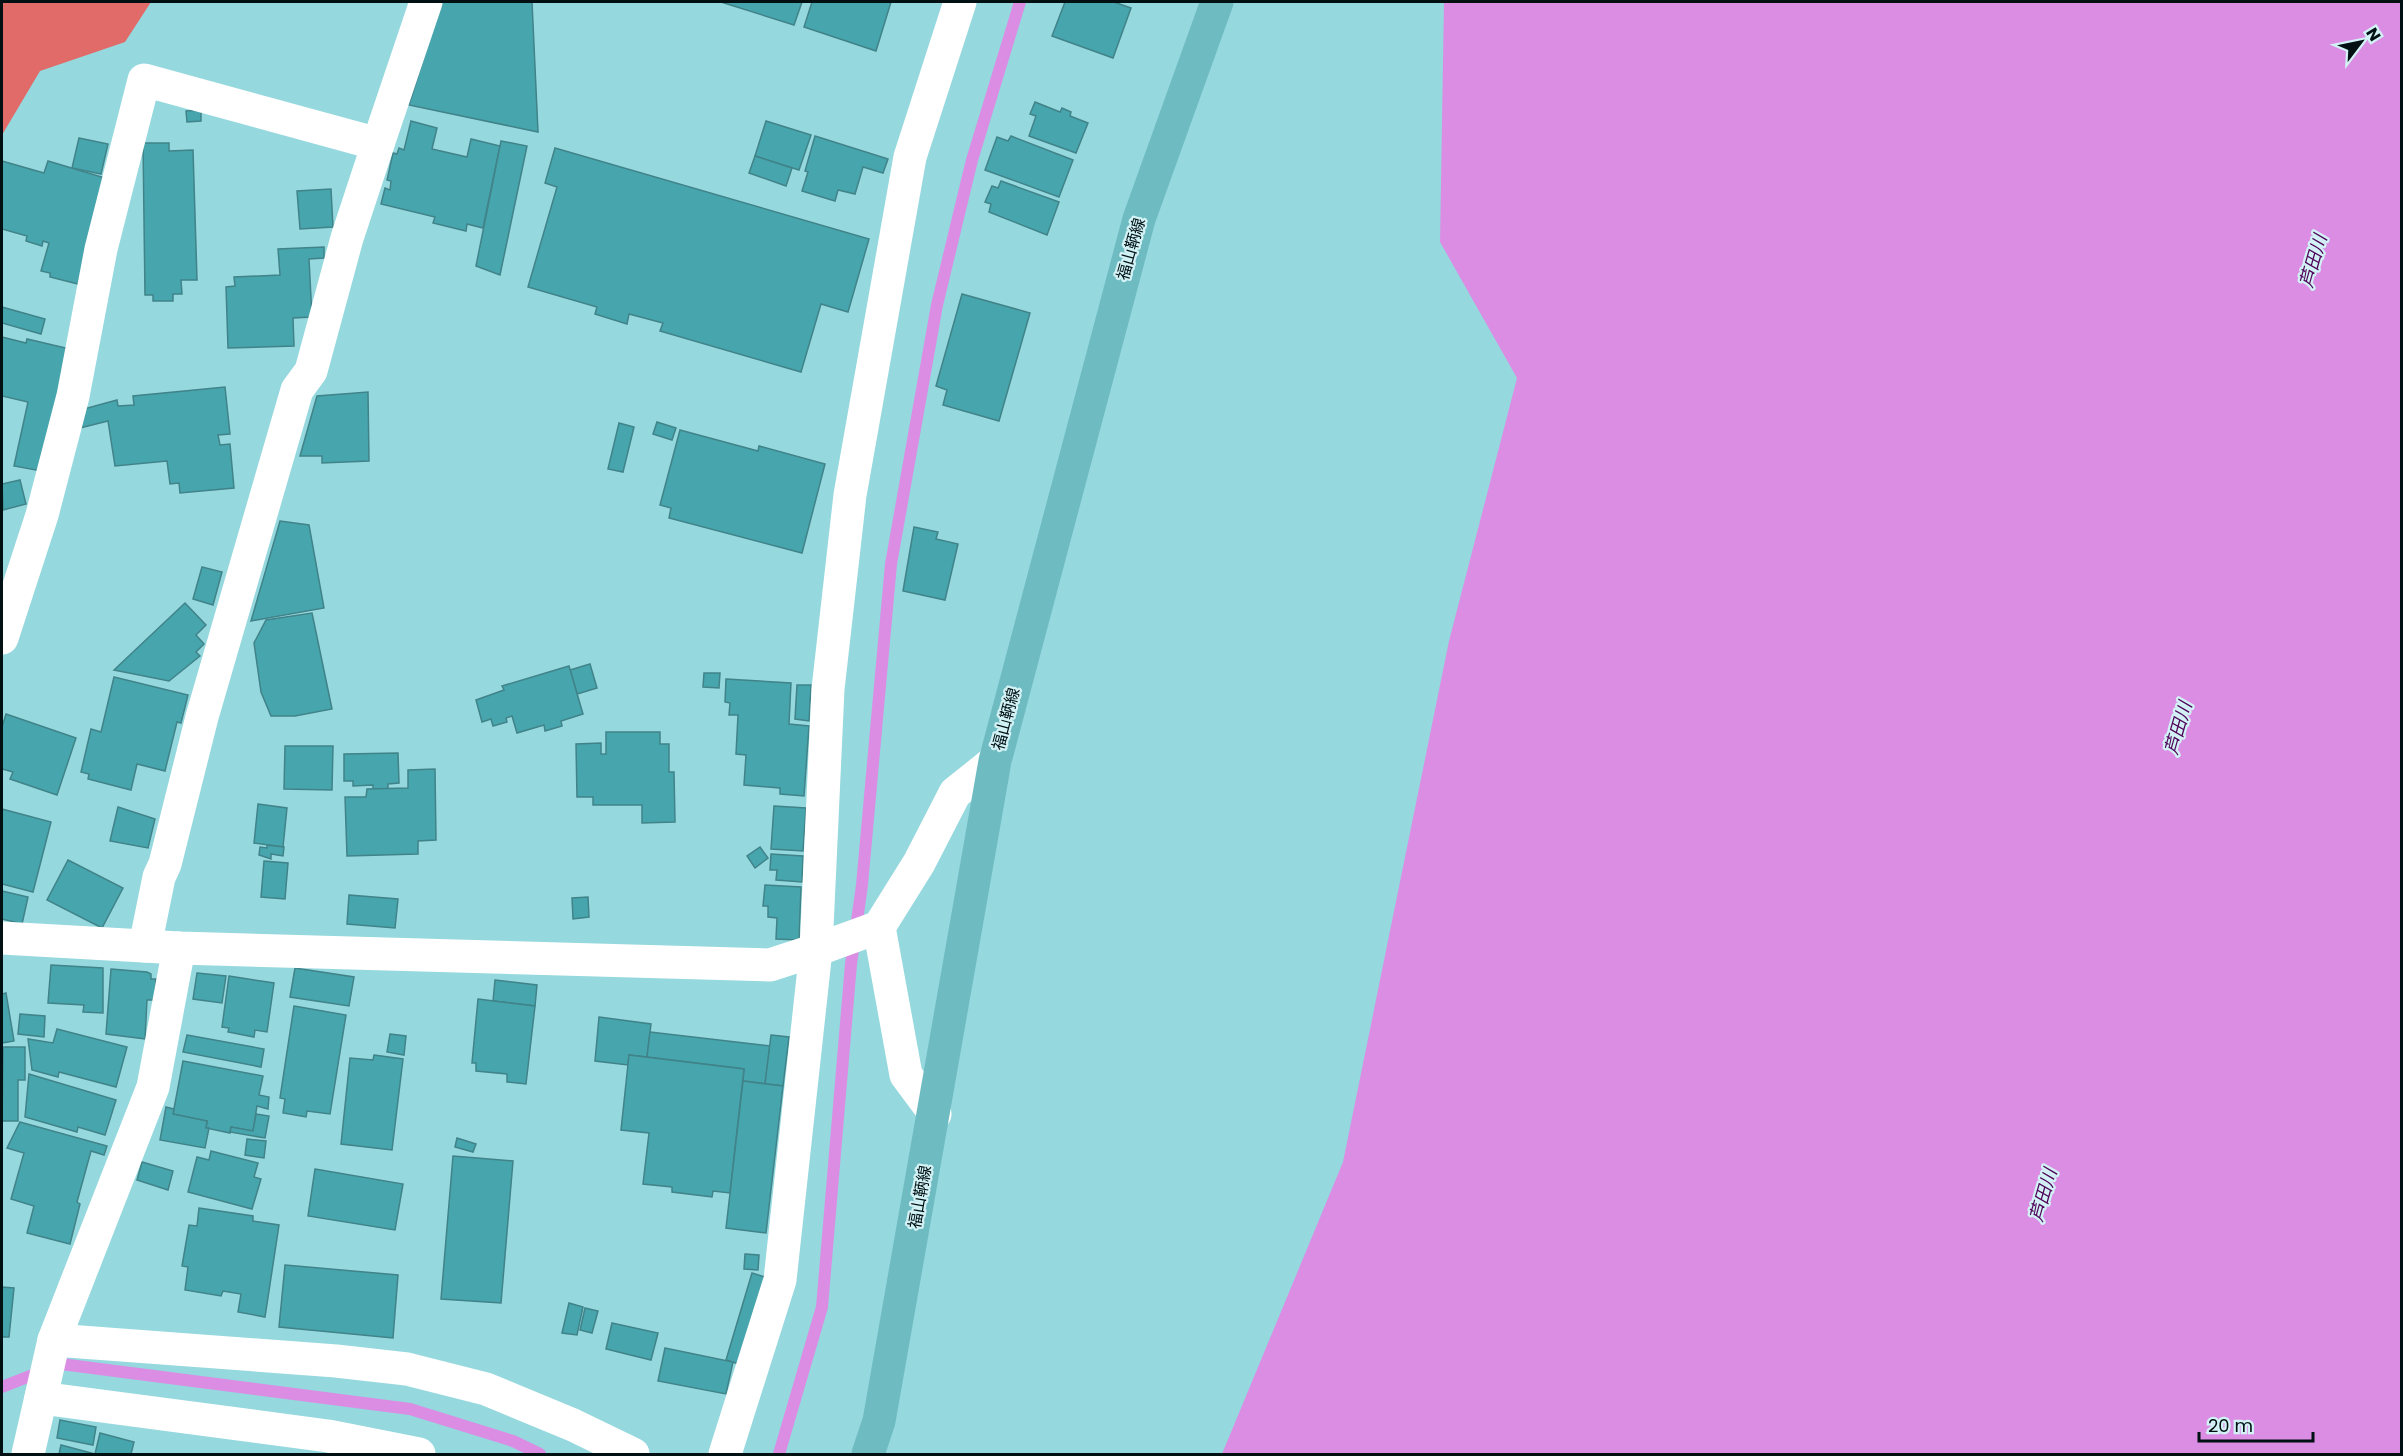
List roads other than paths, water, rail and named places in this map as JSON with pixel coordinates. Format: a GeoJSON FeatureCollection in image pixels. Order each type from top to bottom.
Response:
{"type":"FeatureCollection","features":[{"type":"Feature","properties":{"kind":"main road","name":"福山鞆線"},"geometry":{"type":"LineString","coordinates":[[868,1455],[879,1421],[935,1114],[995,761],[1139,219],[1217,2]]}},
{"type":"Feature","properties":{"kind":"street"},"geometry":{"type":"LineString","coordinates":[[145,946],[159,877],[165,864],[218,660],[297,390],[311,371],[347,238],[426,2]]}},
{"type":"Feature","properties":{"kind":"street"},"geometry":{"type":"LineString","coordinates":[[725,1455],[780,1280],[821,948],[828,689],[850,495],[910,157],[960,2]]}},
{"type":"Feature","properties":{"kind":"street"},"geometry":{"type":"LineString","coordinates":[[2,638],[42,515],[73,396],[101,249],[144,80],[378,144]]}},
{"type":"Feature","properties":{"kind":"street"},"geometry":{"type":"LineString","coordinates":[[2,938],[179,948],[770,965],[872,930],[919,863],[955,793],[995,761]]}},
{"type":"Feature","properties":{"kind":"street"},"geometry":{"type":"LineString","coordinates":[[872,930],[906,1075],[935,1114]]}},
{"type":"Feature","properties":{"kind":"street"},"geometry":{"type":"LineString","coordinates":[[28,1455],[47,1370],[153,1088],[179,948]]}},
{"type":"Feature","properties":{"kind":"street"},"geometry":{"type":"LineString","coordinates":[[47,1370],[336,1361],[407,1370],[486,1389],[573,1425],[633,1455]]}},
{"type":"Feature","properties":{"kind":"street"},"geometry":{"type":"LineString","coordinates":[[47,1370],[419,1455]]}},
{"type":"Feature","properties":{"kind":"water","name":"芦田川"},"geometry":{"type":"Polygon","coordinates":[[[1444,2],[2401,2],[2401,1454],[1222,1454],[1343,1162],[1449,641],[1517,378],[1440,242],[1444,2]]]}},
{"type":"Feature","properties":{"kind":"waterway"},"geometry":{"type":"LineString","coordinates":[[779,1454],[822,1307],[851,964],[862,885],[891,564],[937,305],[972,160],[1020,2]]}},
{"type":"Feature","properties":{"kind":"waterway"},"geometry":{"type":"LineString","coordinates":[[2,1387],[61,1364],[410,1409],[513,1441],[540,1454]]}}]}
